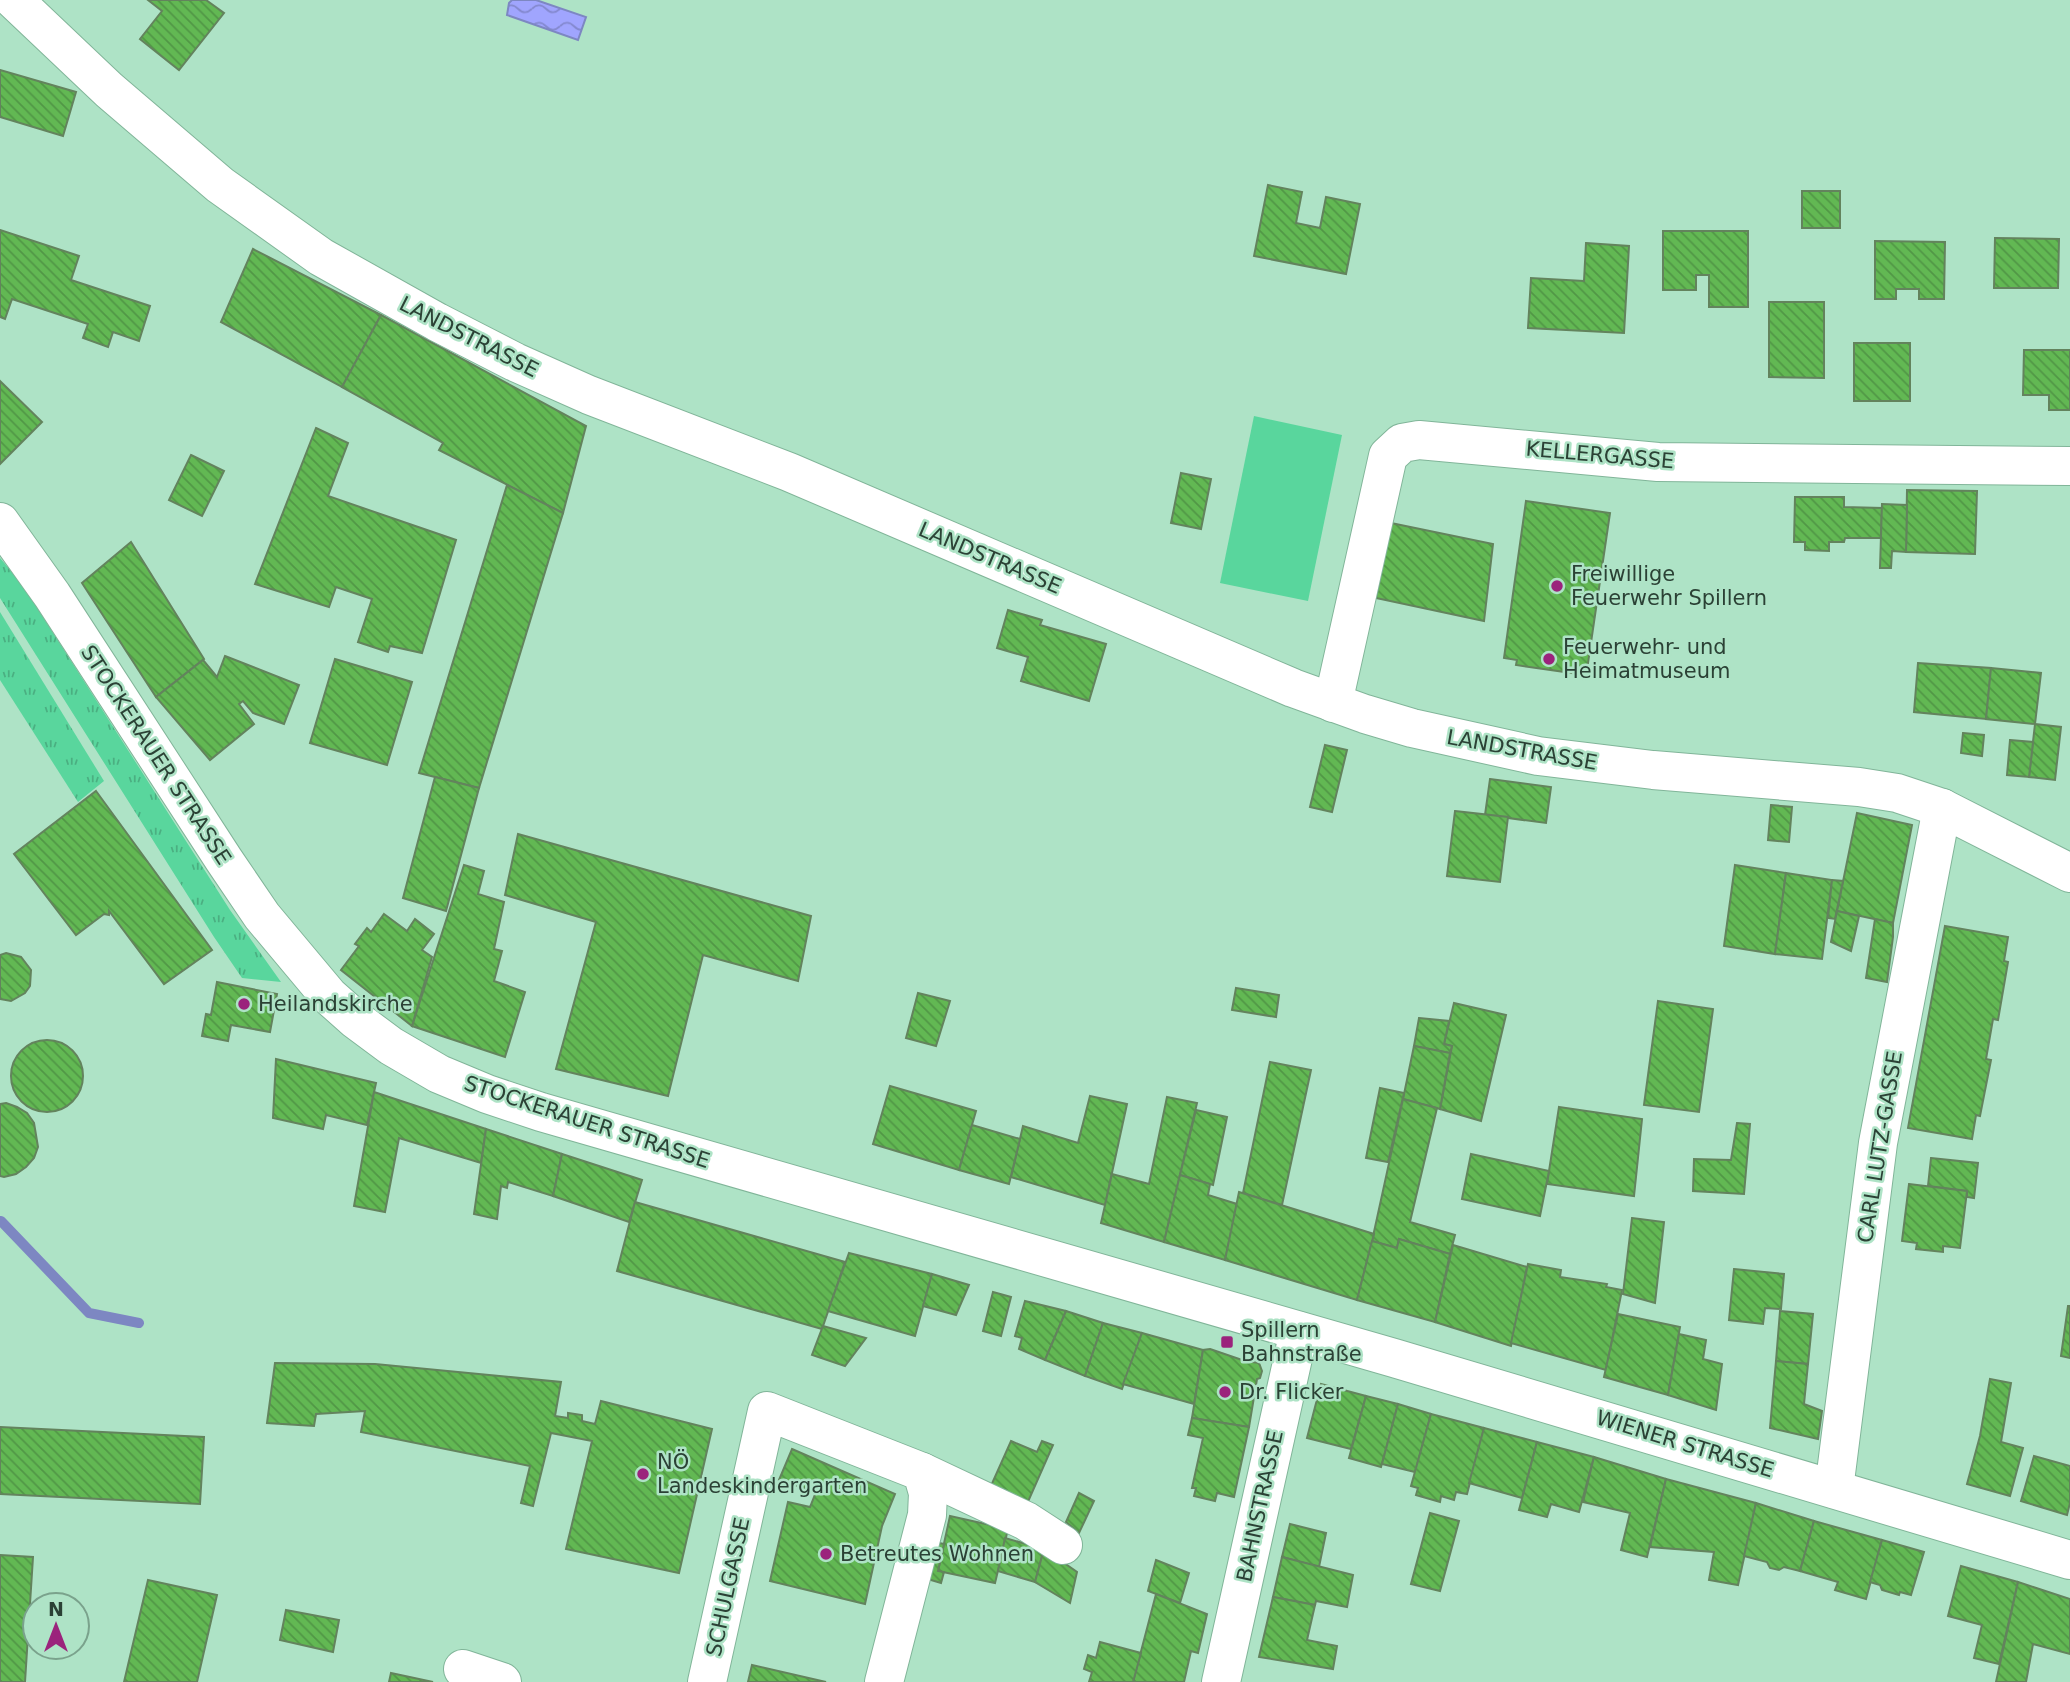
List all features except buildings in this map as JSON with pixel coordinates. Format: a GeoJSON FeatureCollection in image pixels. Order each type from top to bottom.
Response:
{"type":"FeatureCollection","features":[{"type":"Feature","properties":{"kind":"street","name":"LANDSTRASSE"},"geometry":{"type":"LineString","coordinates":[[14,0],[109,90],[220,185],[321,257],[437,322],[515,362],[589,395],[789,472],[1333,703],[1412,728],[1538,756],[1653,770],[1859,787],[1897,793],[1942,808],[2070,873]]}},
{"type":"Feature","properties":{"kind":"street","name":"KELLERGASSE"},"geometry":{"type":"LineString","coordinates":[[1333,703],[1388,456],[1402,443],[1419,440],[1658,462],[2070,466]]}},
{"type":"Feature","properties":{"kind":"street","name":"STOCKERAUER STRASSE"},"geometry":{"type":"LineString","coordinates":[[0,522],[52,595],[262,916],[329,996],[391,1046],[439,1074],[541,1112],[1299,1331]]}},
{"type":"Feature","properties":{"kind":"street","name":"CARL LUTZ-GASSE"},"geometry":{"type":"LineString","coordinates":[[1833,1489],[1878,1143],[1942,808]]}},
{"type":"Feature","properties":{"kind":"street","name":"WIENER STRASSE"},"geometry":{"type":"LineString","coordinates":[[1299,1331],[2070,1560]]}},
{"type":"Feature","properties":{"kind":"street","name":"BAHNSTRASSE"},"geometry":{"type":"LineString","coordinates":[[1222,1682],[1299,1331]]}},
{"type":"Feature","properties":{"kind":"street","name":"SCHULGASSE"},"geometry":{"type":"LineString","coordinates":[[710,1666],[766,1411],[922,1472]]}},
{"type":"Feature","properties":{"kind":"street"},"geometry":{"type":"LineString","coordinates":[[922,1472],[1026,1521],[1063,1545]]}},
{"type":"Feature","properties":{"kind":"street"},"geometry":{"type":"LineString","coordinates":[[884,1682],[927,1515],[928,1493],[922,1472]]}},
{"type":"Feature","properties":{"kind":"street"},"geometry":{"type":"LineString","coordinates":[[463,1669],[502,1682]]}},
{"type":"Feature","properties":{"kind":"green space"},"geometry":{"type":"Polygon","coordinates":[[[1254,416],[1342,435],[1308,601],[1220,583],[1254,416]]]}},
{"type":"Feature","properties":{"kind":"green space"},"geometry":{"type":"Polygon","coordinates":[[[0,558],[22,584],[230,910],[281,982],[242,978],[214,937],[0,598],[0,558]]]}},
{"type":"Feature","properties":{"kind":"green space"},"geometry":{"type":"Polygon","coordinates":[[[0,612],[104,781],[78,802],[0,680],[0,612]]]}},
{"type":"Feature","properties":{"kind":"water"},"geometry":{"type":"Polygon","coordinates":[[[512,0],[536,0],[586,17],[578,40],[507,15],[512,0]]]}},
{"type":"Feature","properties":{"kind":"waterway"},"geometry":{"type":"LineString","coordinates":[[1,1221],[89,1313],[139,1323]]}},
{"type":"Feature","properties":{"kind":"place","name":"Freiwillige Feuerwehr Spillern"},"geometry":{"type":"Point","coordinates":[1557,586]}},
{"type":"Feature","properties":{"kind":"place","name":"Feuerwehr- und Heimatmuseum"},"geometry":{"type":"Point","coordinates":[1549,659]}},
{"type":"Feature","properties":{"kind":"place","name":"Heilandskirche"},"geometry":{"type":"Point","coordinates":[244,1004]}},
{"type":"Feature","properties":{"kind":"place","name":"Spillern Bahnstraße"},"geometry":{"type":"Point","coordinates":[1227,1342]}},
{"type":"Feature","properties":{"kind":"place","name":"Dr. Flicker"},"geometry":{"type":"Point","coordinates":[1225,1392]}},
{"type":"Feature","properties":{"kind":"place","name":"NÖ Landeskindergarten"},"geometry":{"type":"Point","coordinates":[643,1474]}},
{"type":"Feature","properties":{"kind":"place","name":"Betreutes Wohnen"},"geometry":{"type":"Point","coordinates":[826,1554]}}]}
